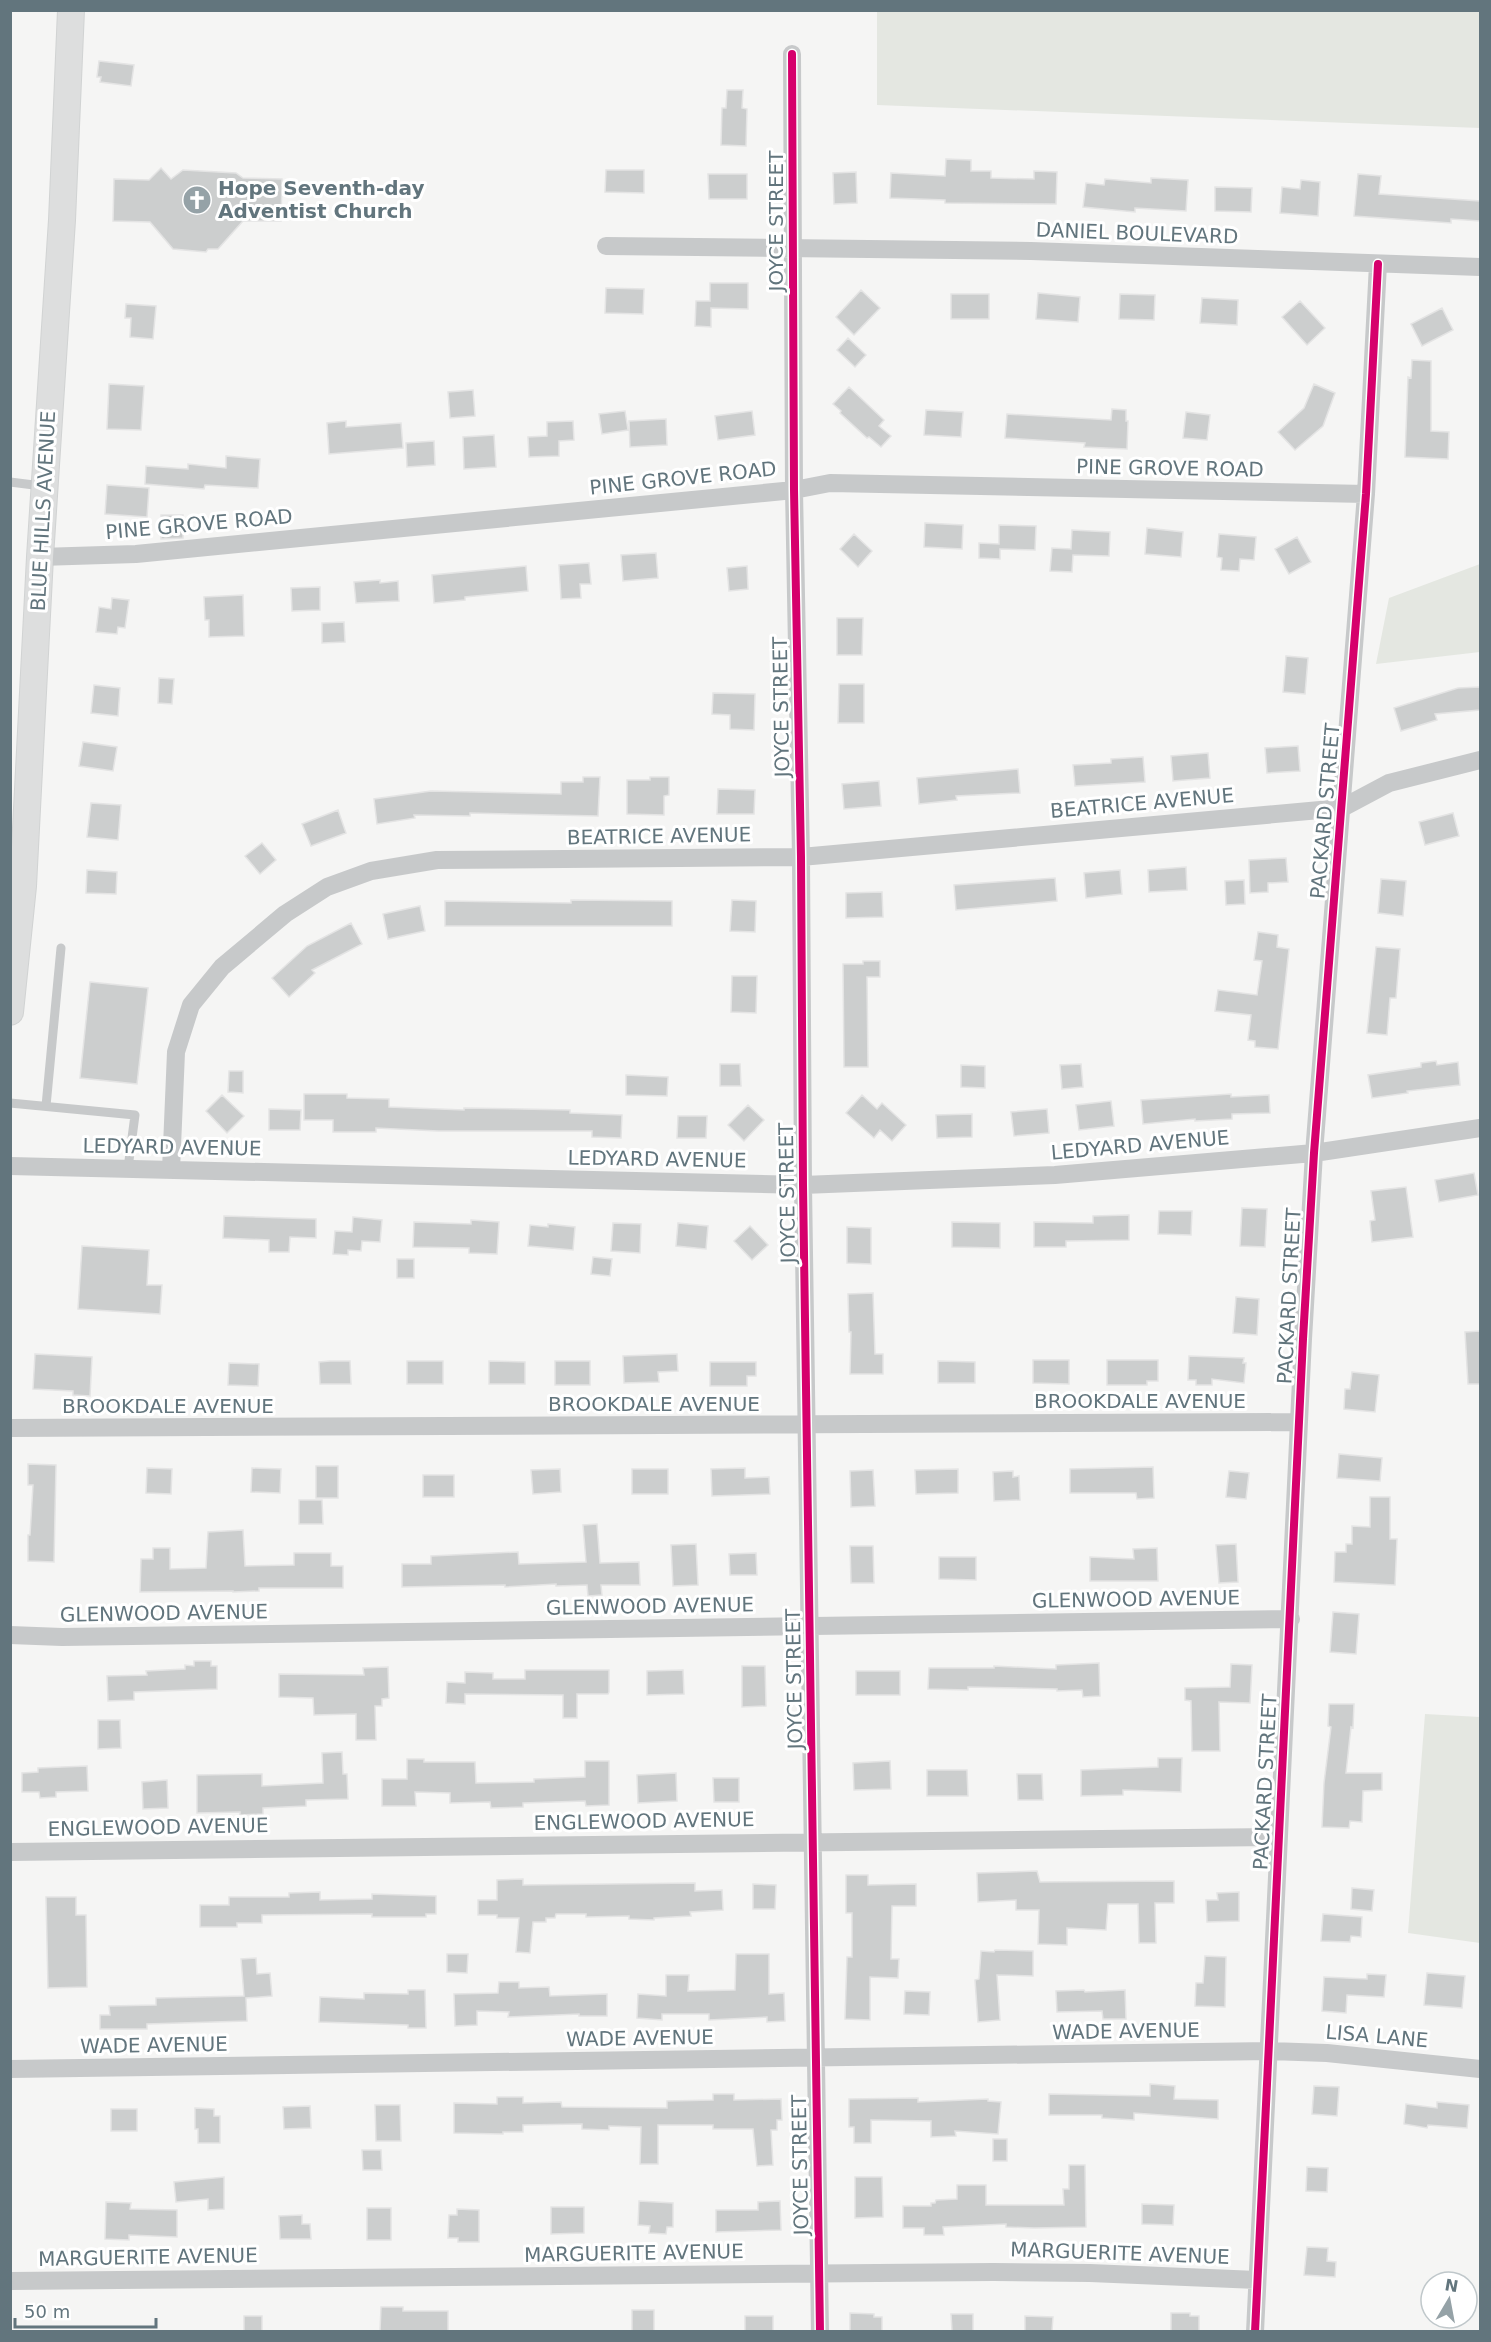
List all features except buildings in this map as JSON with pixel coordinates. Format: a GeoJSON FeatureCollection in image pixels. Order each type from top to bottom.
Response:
{"type":"FeatureCollection","features":[{"type":"Feature","properties":{"kind":"main road","name":"BLUE HILLS AVENUE"},"geometry":{"type":"LineString","coordinates":[[10,1012],[62,220],[71,10]]}},
{"type":"Feature","properties":{"kind":"street","name":"JOYCE STREET"},"geometry":{"type":"LineString","coordinates":[[792,54],[794,490],[801,857],[803,1185],[820,2331]]}},
{"type":"Feature","properties":{"kind":"street","name":"DANIEL BOULEVARD"},"geometry":{"type":"LineString","coordinates":[[606,246],[792,250],[1031,251],[1480,267]]}},
{"type":"Feature","properties":{"kind":"street","name":"PACKARD STREET"},"geometry":{"type":"LineString","coordinates":[[1255,2331],[1270,2051],[1278,1837],[1291,1619],[1298,1422],[1314,1153],[1366,494],[1378,264]]}},
{"type":"Feature","properties":{"kind":"street","name":"PINE GROVE ROAD"},"geometry":{"type":"LineString","coordinates":[[40,557],[136,554],[794,490],[830,483],[1366,494]]}},
{"type":"Feature","properties":{"kind":"street"},"geometry":{"type":"LineString","coordinates":[[1342,808],[1389,783],[1480,759]]}},
{"type":"Feature","properties":{"kind":"street","name":"BEATRICE AVENUE"},"geometry":{"type":"LineString","coordinates":[[171,1170],[176,1052],[191,1005],[222,967],[285,914],[327,887],[371,871],[436,860],[801,857],[1342,808]]}},
{"type":"Feature","properties":{"kind":"street","name":"LEDYARD AVENUE"},"geometry":{"type":"LineString","coordinates":[[10,1166],[803,1185],[1055,1175],[1314,1153],[1480,1128]]}},
{"type":"Feature","properties":{"kind":"street","name":"BROOKDALE AVENUE"},"geometry":{"type":"LineString","coordinates":[[10,1428],[1298,1422]]}},
{"type":"Feature","properties":{"kind":"street","name":"GLENWOOD AVENUE"},"geometry":{"type":"LineString","coordinates":[[10,1635],[62,1637],[1291,1619]]}},
{"type":"Feature","properties":{"kind":"street","name":"ENGLEWOOD AVENUE"},"geometry":{"type":"LineString","coordinates":[[10,1852],[1278,1837]]}},
{"type":"Feature","properties":{"kind":"street","name":"WADE AVENUE"},"geometry":{"type":"LineString","coordinates":[[10,2069],[1270,2051]]}},
{"type":"Feature","properties":{"kind":"street","name":"LISA LANE"},"geometry":{"type":"LineString","coordinates":[[1270,2051],[1327,2053],[1480,2069]]}},
{"type":"Feature","properties":{"kind":"street","name":"MARGUERITE AVENUE"},"geometry":{"type":"LineString","coordinates":[[10,2281],[1090,2273],[1257,2280]]}},
{"type":"Feature","properties":{"kind":"lane"},"geometry":{"type":"LineString","coordinates":[[10,482],[45,487]]}},
{"type":"Feature","properties":{"kind":"lane"},"geometry":{"type":"LineString","coordinates":[[46,1106],[61,948]]}},
{"type":"Feature","properties":{"kind":"lane"},"geometry":{"type":"LineString","coordinates":[[10,1103],[135,1115],[128,1168]]}},
{"type":"Feature","properties":{"kind":"shaded area"},"geometry":{"type":"Polygon","coordinates":[[[877,11],[1480,11],[1480,128],[877,105],[877,11]]]}},
{"type":"Feature","properties":{"kind":"shaded area"},"geometry":{"type":"Polygon","coordinates":[[[1480,564],[1480,652],[1376,664],[1389,598],[1480,564]]]}},
{"type":"Feature","properties":{"kind":"shaded area"},"geometry":{"type":"Polygon","coordinates":[[[1425,1714],[1480,1717],[1480,1943],[1408,1933],[1425,1714]]]}},
{"type":"Feature","properties":{"kind":"cycle path"},"geometry":{"type":"LineString","coordinates":[[792,54],[794,490],[801,857],[803,1185],[820,2332]]}},
{"type":"Feature","properties":{"kind":"cycle path"},"geometry":{"type":"LineString","coordinates":[[1255,2332],[1314,1153],[1366,494],[1378,264]]}},
{"type":"Feature","properties":{"kind":"place","name":"Hope Seventh-day Adventist Church"},"geometry":{"type":"Point","coordinates":[197,200]}}]}
